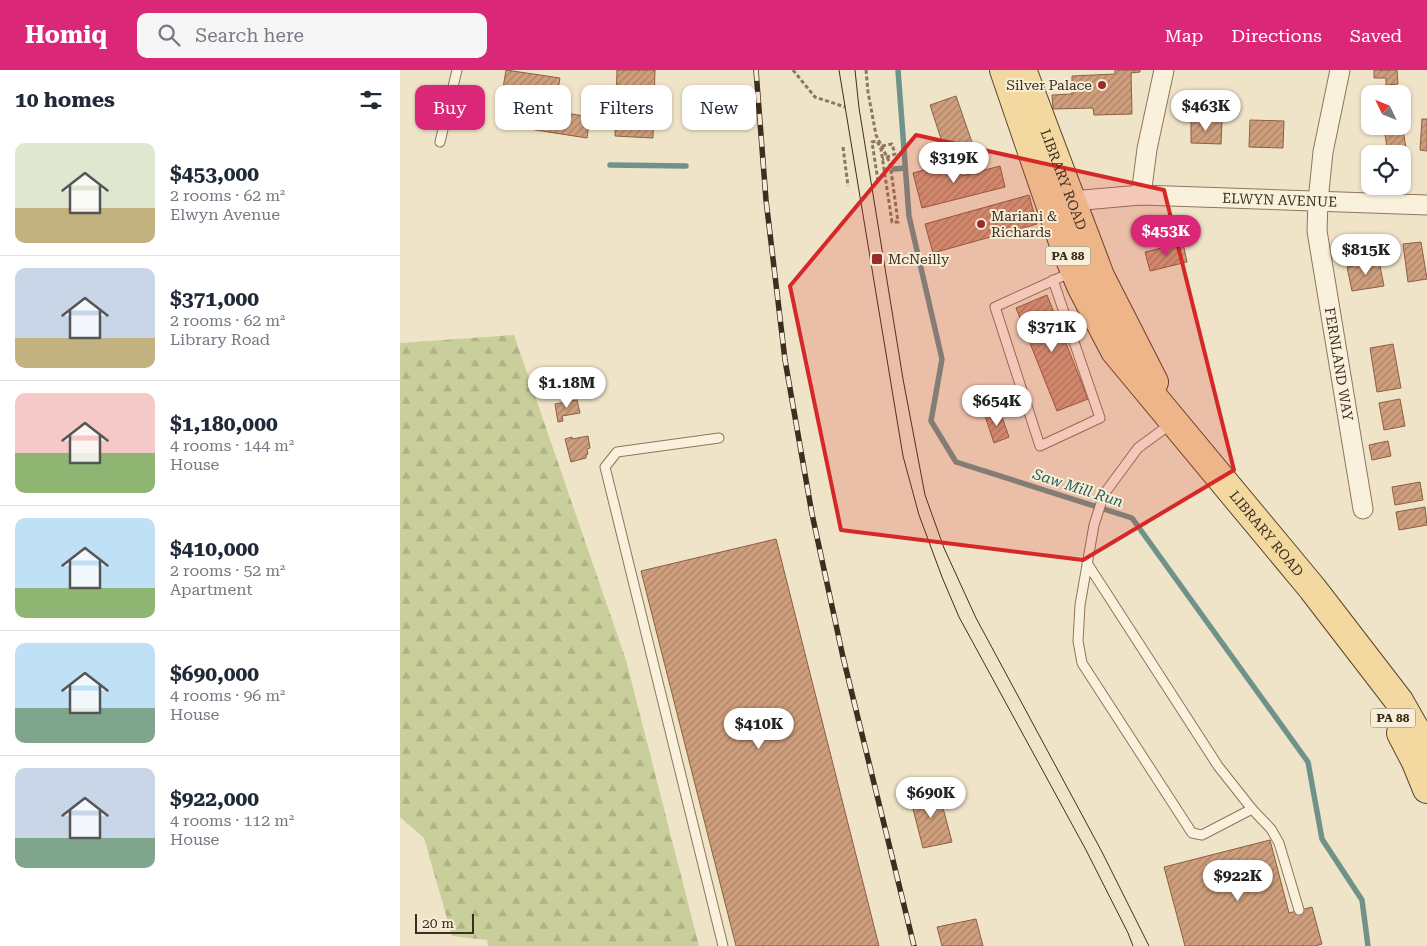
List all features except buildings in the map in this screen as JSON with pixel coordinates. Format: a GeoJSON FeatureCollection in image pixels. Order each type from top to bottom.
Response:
{"type":"FeatureCollection","features":[{"type":"Feature","properties":{"kind":"main road","name":"LIBRARY ROAD"},"geometry":{"type":"LineString","coordinates":[[1004,70],[1060,236],[1064,276],[1081,286],[1114,351],[1312,588],[1399,700],[1427,750]]}},
{"type":"Feature","properties":{"kind":"main road","name":"LIBRARY ROAD"},"geometry":{"type":"LineString","coordinates":[[1023,70],[1100,276],[1174,422]]}},
{"type":"Feature","properties":{"kind":"main road","name":"LIBRARY ROAD"},"geometry":{"type":"LineString","coordinates":[[1357,647],[1416,762],[1427,789]]}},
{"type":"Feature","properties":{"kind":"street"},"geometry":{"type":"LineString","coordinates":[[1141,195],[1147,148],[1164,70]]}},
{"type":"Feature","properties":{"kind":"street","name":"FERNLAND WAY"},"geometry":{"type":"LineString","coordinates":[[1340,70],[1323,152],[1317,232],[1363,509]]}},
{"type":"Feature","properties":{"kind":"street","name":"ELWYN AVENUE"},"geometry":{"type":"LineString","coordinates":[[1072,201],[1141,195],[1427,205]]}},
{"type":"Feature","properties":{"kind":"lane"},"geometry":{"type":"LineString","coordinates":[[440,142],[457,70]]}},
{"type":"Feature","properties":{"kind":"lane"},"geometry":{"type":"LineString","coordinates":[[1064,276],[1100,418],[1040,446],[995,306],[1064,276]]}},
{"type":"Feature","properties":{"kind":"lane"},"geometry":{"type":"LineString","coordinates":[[1174,422],[1138,448],[1104,494],[1094,526],[1080,604],[1078,641],[1082,663],[1192,833],[1202,835],[1252,809]]}},
{"type":"Feature","properties":{"kind":"lane"},"geometry":{"type":"LineString","coordinates":[[719,438],[617,452],[606,467],[722,946]]}},
{"type":"Feature","properties":{"kind":"lane"},"geometry":{"type":"LineString","coordinates":[[1087,563],[1218,766],[1252,809],[1271,829],[1279,843],[1299,910]]}},
{"type":"Feature","properties":{"kind":"path"},"geometry":{"type":"LineString","coordinates":[[793,70],[815,97],[845,107]]}},
{"type":"Feature","properties":{"kind":"path"},"geometry":{"type":"LineString","coordinates":[[866,70],[876,135],[890,163],[898,222],[892,222],[881,148],[877,141],[872,142],[878,181]]}},
{"type":"Feature","properties":{"kind":"path"},"geometry":{"type":"LineString","coordinates":[[882,146],[892,144],[895,154],[882,159]]}},
{"type":"Feature","properties":{"kind":"path"},"geometry":{"type":"LineString","coordinates":[[843,147],[848,186]]}},
{"type":"Feature","properties":{"kind":"highlighted area"},"geometry":{"type":"Polygon","coordinates":[[[916,135],[1164,190],[1234,470],[1083,560],[841,530],[790,286],[916,135]]]}},
{"type":"Feature","properties":{"kind":"green space"},"geometry":{"type":"Polygon","coordinates":[[[514,335],[626,660],[699,946],[488,946],[487,940],[452,936],[424,838],[400,817],[400,343],[514,335]]]}},
{"type":"Feature","properties":{"kind":"waterway","name":"Saw Mill Run"},"geometry":{"type":"LineString","coordinates":[[898,70],[909,216],[942,359],[931,421],[956,462],[1132,518],[1308,762],[1322,839],[1362,900],[1368,946]]}},
{"type":"Feature","properties":{"kind":"waterway"},"geometry":{"type":"LineString","coordinates":[[610,165],[686,166]]}},
{"type":"Feature","properties":{"kind":"waterway"},"geometry":{"type":"LineString","coordinates":[[894,169],[905,168]]}},
{"type":"Feature","properties":{"kind":"tram line"},"geometry":{"type":"LineString","coordinates":[[839,70],[903,456],[919,515],[959,617],[1086,850],[1133,946]]}},
{"type":"Feature","properties":{"kind":"tram line"},"geometry":{"type":"LineString","coordinates":[[855,70],[859,108],[903,379],[925,495],[944,548],[976,618],[1102,852],[1149,946]]}},
{"type":"Feature","properties":{"kind":"railway"},"geometry":{"type":"LineString","coordinates":[[756,70],[766,200],[785,360],[812,514],[843,657],[914,946]]}},
{"type":"Feature","properties":{"kind":"place","name":"Silver Palace"},"geometry":{"type":"Point","coordinates":[1102,85]}},
{"type":"Feature","properties":{"kind":"place","name":"Mariani & Richards"},"geometry":{"type":"Point","coordinates":[981,224]}},
{"type":"Feature","properties":{"kind":"place","name":"McNeilly"},"geometry":{"type":"Point","coordinates":[877,259]}}]}
